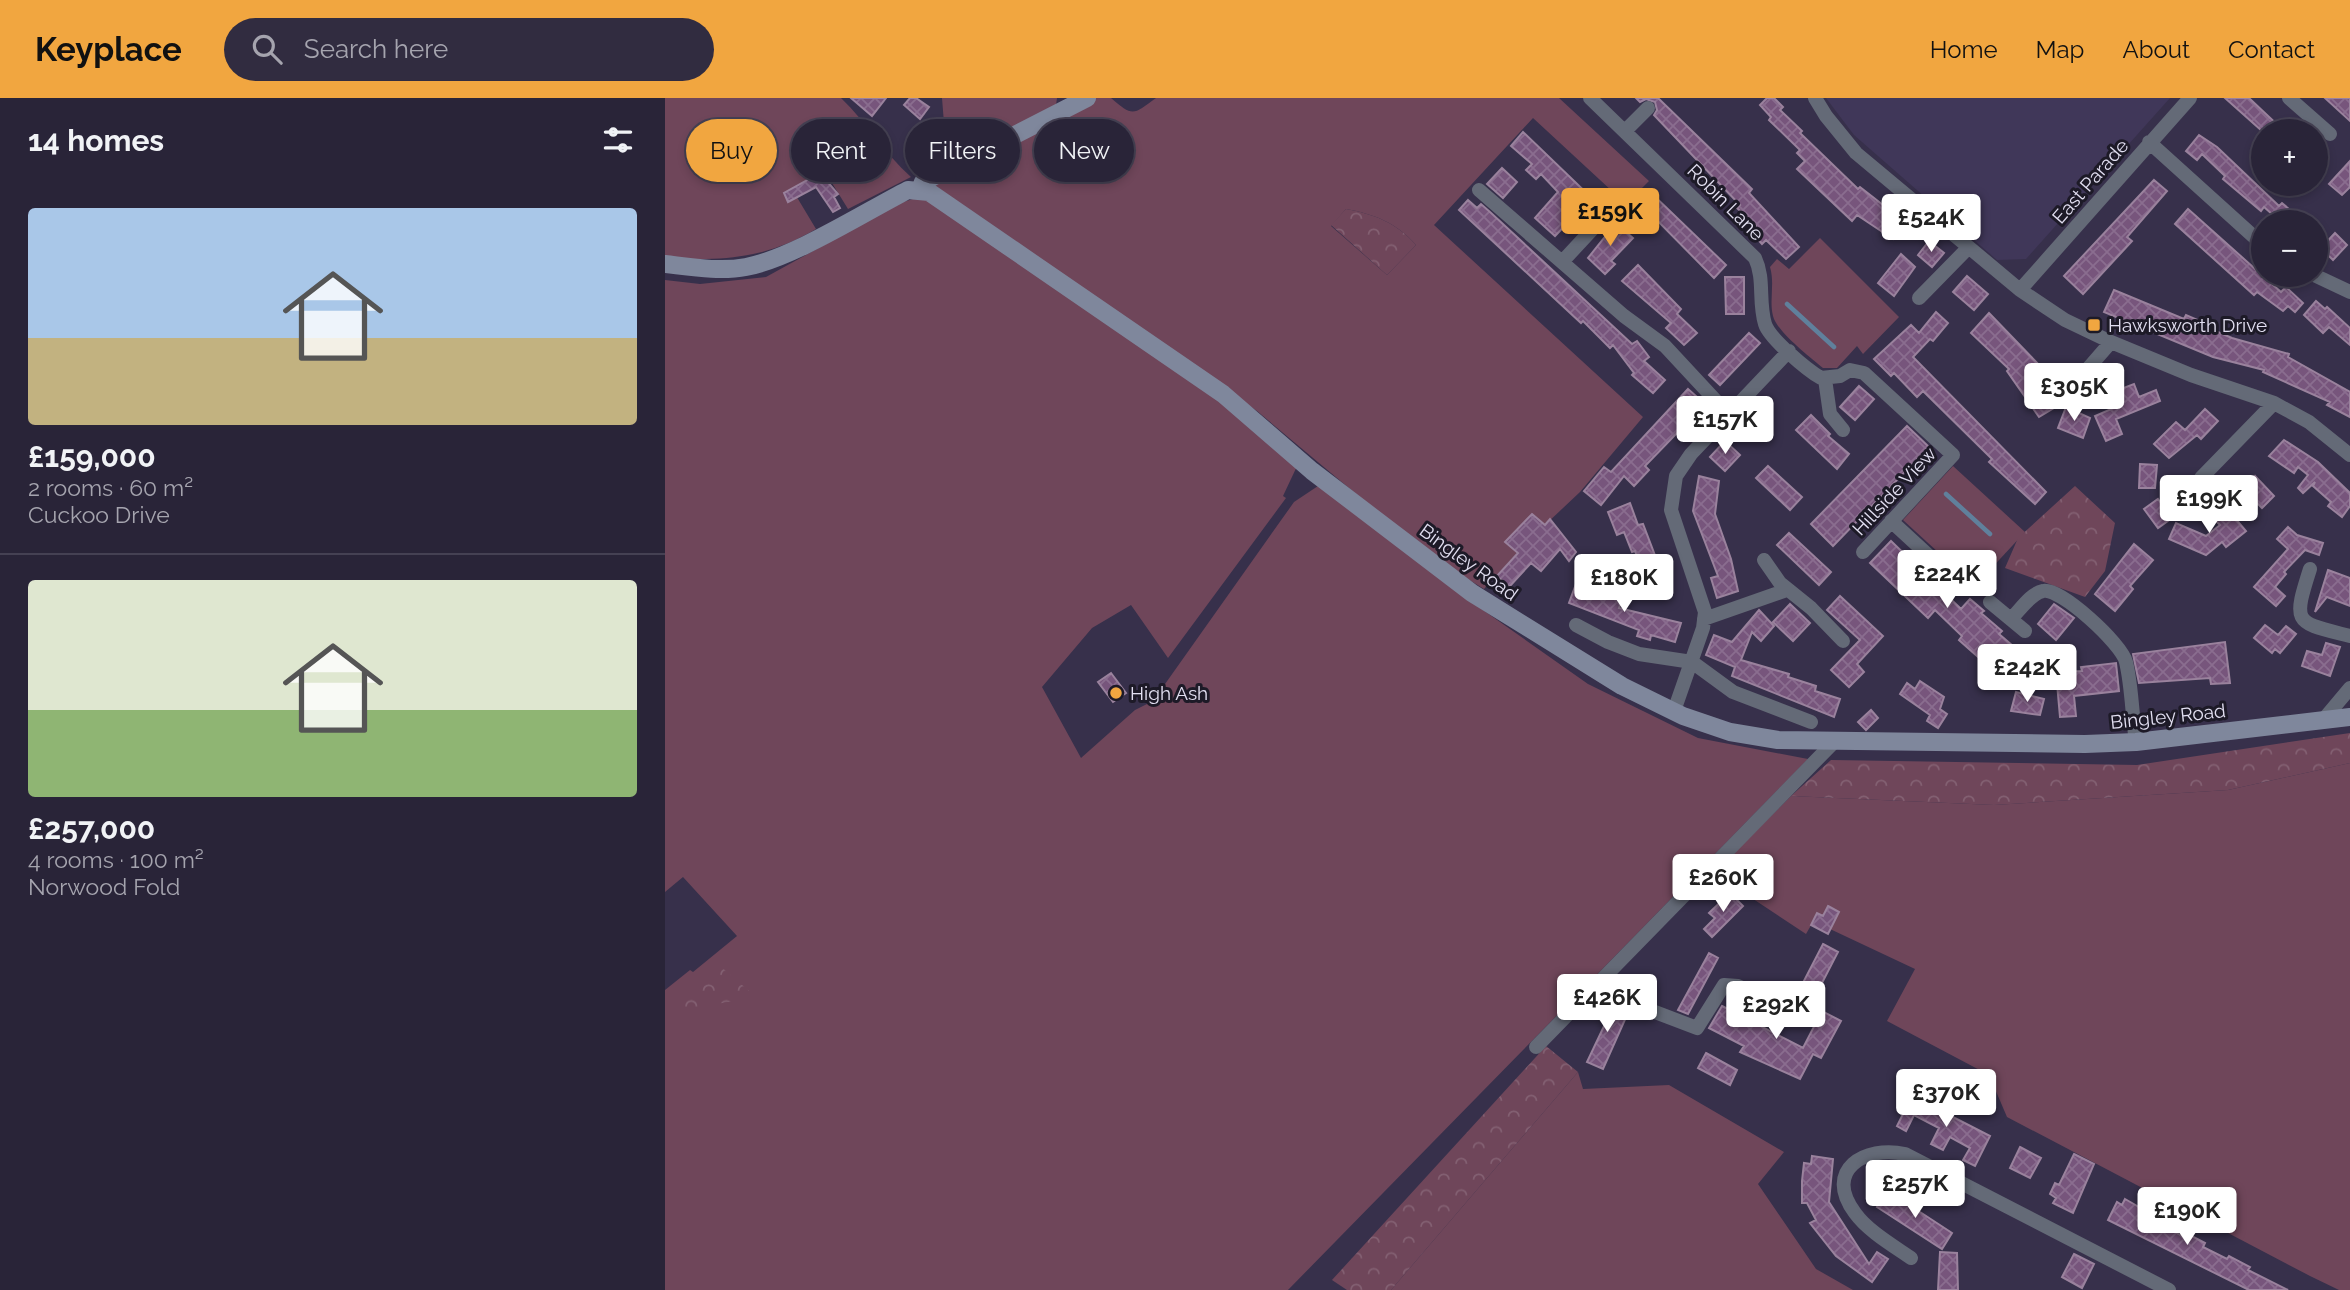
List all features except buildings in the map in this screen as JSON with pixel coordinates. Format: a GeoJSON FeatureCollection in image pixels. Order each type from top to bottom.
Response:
{"type":"FeatureCollection","features":[{"type":"Feature","properties":{"kind":"street"},"geometry":{"type":"LineString","coordinates":[[665,264],[715,269],[772,261],[908,190],[920,190],[923,182],[1087,98]]}},
{"type":"Feature","properties":{"kind":"street","name":"Robin Lane"},"geometry":{"type":"LineString","coordinates":[[1590,98],[1755,258],[1760,269],[1766,328],[1789,351]]}},
{"type":"Feature","properties":{"kind":"street"},"geometry":{"type":"LineString","coordinates":[[1815,98],[1856,153],[2020,290],[2065,320],[2111,342],[2191,375],[2274,403],[2309,422],[2350,455]]}},
{"type":"Feature","properties":{"kind":"street","name":"East Parade"},"geometry":{"type":"LineString","coordinates":[[2020,290],[2148,142],[2190,98]]}},
{"type":"Feature","properties":{"kind":"street"},"geometry":{"type":"LineString","coordinates":[[2290,98],[2330,134]]}},
{"type":"Feature","properties":{"kind":"street"},"geometry":{"type":"LineString","coordinates":[[1625,131],[1648,108]]}},
{"type":"Feature","properties":{"kind":"street"},"geometry":{"type":"LineString","coordinates":[[2148,142],[2251,233]]}},
{"type":"Feature","properties":{"kind":"street","name":"Bingley Road"},"geometry":{"type":"LineString","coordinates":[[920,190],[937,198],[1223,394],[1312,471],[1472,593],[1592,669],[1674,711],[1730,732],[1756,738],[1833,743],[2136,742],[2350,717]]}},
{"type":"Feature","properties":{"kind":"street"},"geometry":{"type":"LineString","coordinates":[[1479,190],[1665,346],[1730,416]]}},
{"type":"Feature","properties":{"kind":"street"},"geometry":{"type":"LineString","coordinates":[[1562,262],[1613,207]]}},
{"type":"Feature","properties":{"kind":"street"},"geometry":{"type":"LineString","coordinates":[[1920,298],[1968,248]]}},
{"type":"Feature","properties":{"kind":"street"},"geometry":{"type":"LineString","coordinates":[[2328,282],[2350,292]]}},
{"type":"Feature","properties":{"kind":"street"},"geometry":{"type":"LineString","coordinates":[[2078,380],[2111,342]]}},
{"type":"Feature","properties":{"kind":"street"},"geometry":{"type":"LineString","coordinates":[[1674,711],[1704,619],[1703,603],[1673,520],[1671,499],[1681,467],[1789,351],[1814,374],[1825,379],[1830,414],[1843,430]]}},
{"type":"Feature","properties":{"kind":"street","name":"Hillside View"},"geometry":{"type":"LineString","coordinates":[[1825,379],[1840,376],[1850,370],[1864,373],[1953,455],[1863,552]]}},
{"type":"Feature","properties":{"kind":"street"},"geometry":{"type":"LineString","coordinates":[[2201,478],[2274,403]]}},
{"type":"Feature","properties":{"kind":"street"},"geometry":{"type":"LineString","coordinates":[[1892,521],[1954,579]]}},
{"type":"Feature","properties":{"kind":"street"},"geometry":{"type":"LineString","coordinates":[[1764,560],[1773,576],[1811,608],[1843,641]]}},
{"type":"Feature","properties":{"kind":"street"},"geometry":{"type":"LineString","coordinates":[[2310,569],[2297,608],[2300,617],[2309,625],[2350,636]]}},
{"type":"Feature","properties":{"kind":"street"},"geometry":{"type":"LineString","coordinates":[[1704,619],[1787,590]]}},
{"type":"Feature","properties":{"kind":"street"},"geometry":{"type":"LineString","coordinates":[[2011,619],[2036,593],[2049,590],[2061,595],[2109,638],[2126,660],[2136,742]]}},
{"type":"Feature","properties":{"kind":"street"},"geometry":{"type":"LineString","coordinates":[[1990,602],[2025,632]]}},
{"type":"Feature","properties":{"kind":"street"},"geometry":{"type":"LineString","coordinates":[[1576,625],[1608,642],[1639,653],[1692,662],[1733,692],[1811,722]]}},
{"type":"Feature","properties":{"kind":"street"},"geometry":{"type":"LineString","coordinates":[[2323,719],[2350,688]]}},
{"type":"Feature","properties":{"kind":"street"},"geometry":{"type":"LineString","coordinates":[[1536,1047],[1833,743]]}},
{"type":"Feature","properties":{"kind":"street"},"geometry":{"type":"LineString","coordinates":[[1600,982],[1634,1004],[1697,1028],[1724,985],[1738,986],[1772,1002]]}},
{"type":"Feature","properties":{"kind":"street"},"geometry":{"type":"LineString","coordinates":[[1911,1258],[1857,1215],[1846,1200],[1844,1185],[1848,1170],[1859,1157],[1887,1150],[1905,1154],[2169,1290]]}},
{"type":"Feature","properties":{"kind":"shaded area"},"geometry":{"type":"Polygon","coordinates":[[[1826,98],[2170,98],[2026,259],[1997,260],[1854,135],[1826,98]]]}},
{"type":"Feature","properties":{"kind":"green space"},"geometry":{"type":"Polygon","coordinates":[[[665,98],[841,98],[860,119],[791,119],[791,182],[804,182],[792,189],[816,229],[779,247],[743,256],[665,258],[665,98]]]}},
{"type":"Feature","properties":{"kind":"green space"},"geometry":{"type":"Polygon","coordinates":[[[942,98],[1057,98],[1056,105],[1020,124],[1020,119],[944,119],[942,98]]]}},
{"type":"Feature","properties":{"kind":"green space"},"geometry":{"type":"Polygon","coordinates":[[[1093,98],[1111,98],[1133,111],[1156,98],[1559,98],[1649,181],[1626,204],[1533,118],[1434,225],[1643,417],[1580,492],[1545,525],[1532,515],[1505,542],[1518,552],[1484,589],[1429,555],[1257,411],[937,188],[936,182],[1020,182],[1020,137],[1034,130],[1034,182],[1134,182],[1134,119],[1054,119],[1093,98]],[[1346,209],[1331,226],[1387,275],[1416,245],[1393,225],[1346,209]]]}},
{"type":"Feature","properties":{"kind":"green space"},"geometry":{"type":"Polygon","coordinates":[[[891,157],[905,171],[905,180],[848,209],[831,182],[891,182],[891,157]]]}},
{"type":"Feature","properties":{"kind":"green space"},"geometry":{"type":"Polygon","coordinates":[[[916,198],[927,199],[1244,417],[1299,462],[1283,496],[1286,498],[1168,658],[1131,605],[1092,628],[1042,687],[1081,758],[1135,710],[1153,701],[1294,502],[1321,484],[1463,596],[1588,684],[1698,738],[1808,759],[1288,1290],[665,1290],[665,990],[690,970],[693,972],[737,936],[683,877],[665,892],[665,280],[700,284],[766,277],[900,203],[916,198]]]}},
{"type":"Feature","properties":{"kind":"green space"},"geometry":{"type":"Polygon","coordinates":[[[1346,209],[1384,221],[1409,237],[1416,245],[1387,275],[1331,225],[1346,209]]]}},
{"type":"Feature","properties":{"kind":"green space"},"geometry":{"type":"Polygon","coordinates":[[[1820,238],[1899,317],[1863,354],[1857,346],[1837,368],[1823,368],[1787,337],[1776,322],[1772,310],[1770,267],[1777,259],[1789,269],[1820,238]]]}},
{"type":"Feature","properties":{"kind":"green space"},"geometry":{"type":"Polygon","coordinates":[[[1953,466],[2025,532],[1975,586],[1903,520],[1953,466]]]}},
{"type":"Feature","properties":{"kind":"green space"},"geometry":{"type":"Polygon","coordinates":[[[2075,486],[2115,523],[2105,571],[2085,597],[2005,568],[2018,538],[2075,486]]]}},
{"type":"Feature","properties":{"kind":"green space"},"geometry":{"type":"Polygon","coordinates":[[[2350,733],[2350,763],[2228,790],[1994,805],[1791,796],[1831,760],[2137,765],[2350,733]]]}},
{"type":"Feature","properties":{"kind":"green space"},"geometry":{"type":"Polygon","coordinates":[[[2350,763],[2350,1290],[2339,1290],[2310,1276],[2007,1117],[1989,1075],[1887,1021],[1915,969],[1830,929],[1833,921],[1818,913],[1806,934],[1714,873],[1791,796],[1994,805],[2228,790],[2350,763]]]}},
{"type":"Feature","properties":{"kind":"green space"},"geometry":{"type":"Polygon","coordinates":[[[719,965],[756,997],[666,1013],[719,965]]]}},
{"type":"Feature","properties":{"kind":"green space"},"geometry":{"type":"Polygon","coordinates":[[[1546,1046],[1578,1072],[1391,1290],[1347,1290],[1332,1280],[1546,1046]]]}},
{"type":"Feature","properties":{"kind":"green space"},"geometry":{"type":"Polygon","coordinates":[[[1578,1072],[1583,1089],[1669,1085],[1784,1152],[1758,1184],[1816,1269],[1853,1290],[1391,1290],[1578,1072]]]}},
{"type":"Feature","properties":{"kind":"waterway"},"geometry":{"type":"LineString","coordinates":[[1787,304],[1834,347]]}},
{"type":"Feature","properties":{"kind":"waterway"},"geometry":{"type":"LineString","coordinates":[[1946,494],[1990,534]]}},
{"type":"Feature","properties":{"kind":"place","name":"Hawksworth Drive"},"geometry":{"type":"Point","coordinates":[2094,325]}},
{"type":"Feature","properties":{"kind":"place","name":"High Ash"},"geometry":{"type":"Point","coordinates":[1116,693]}}]}
